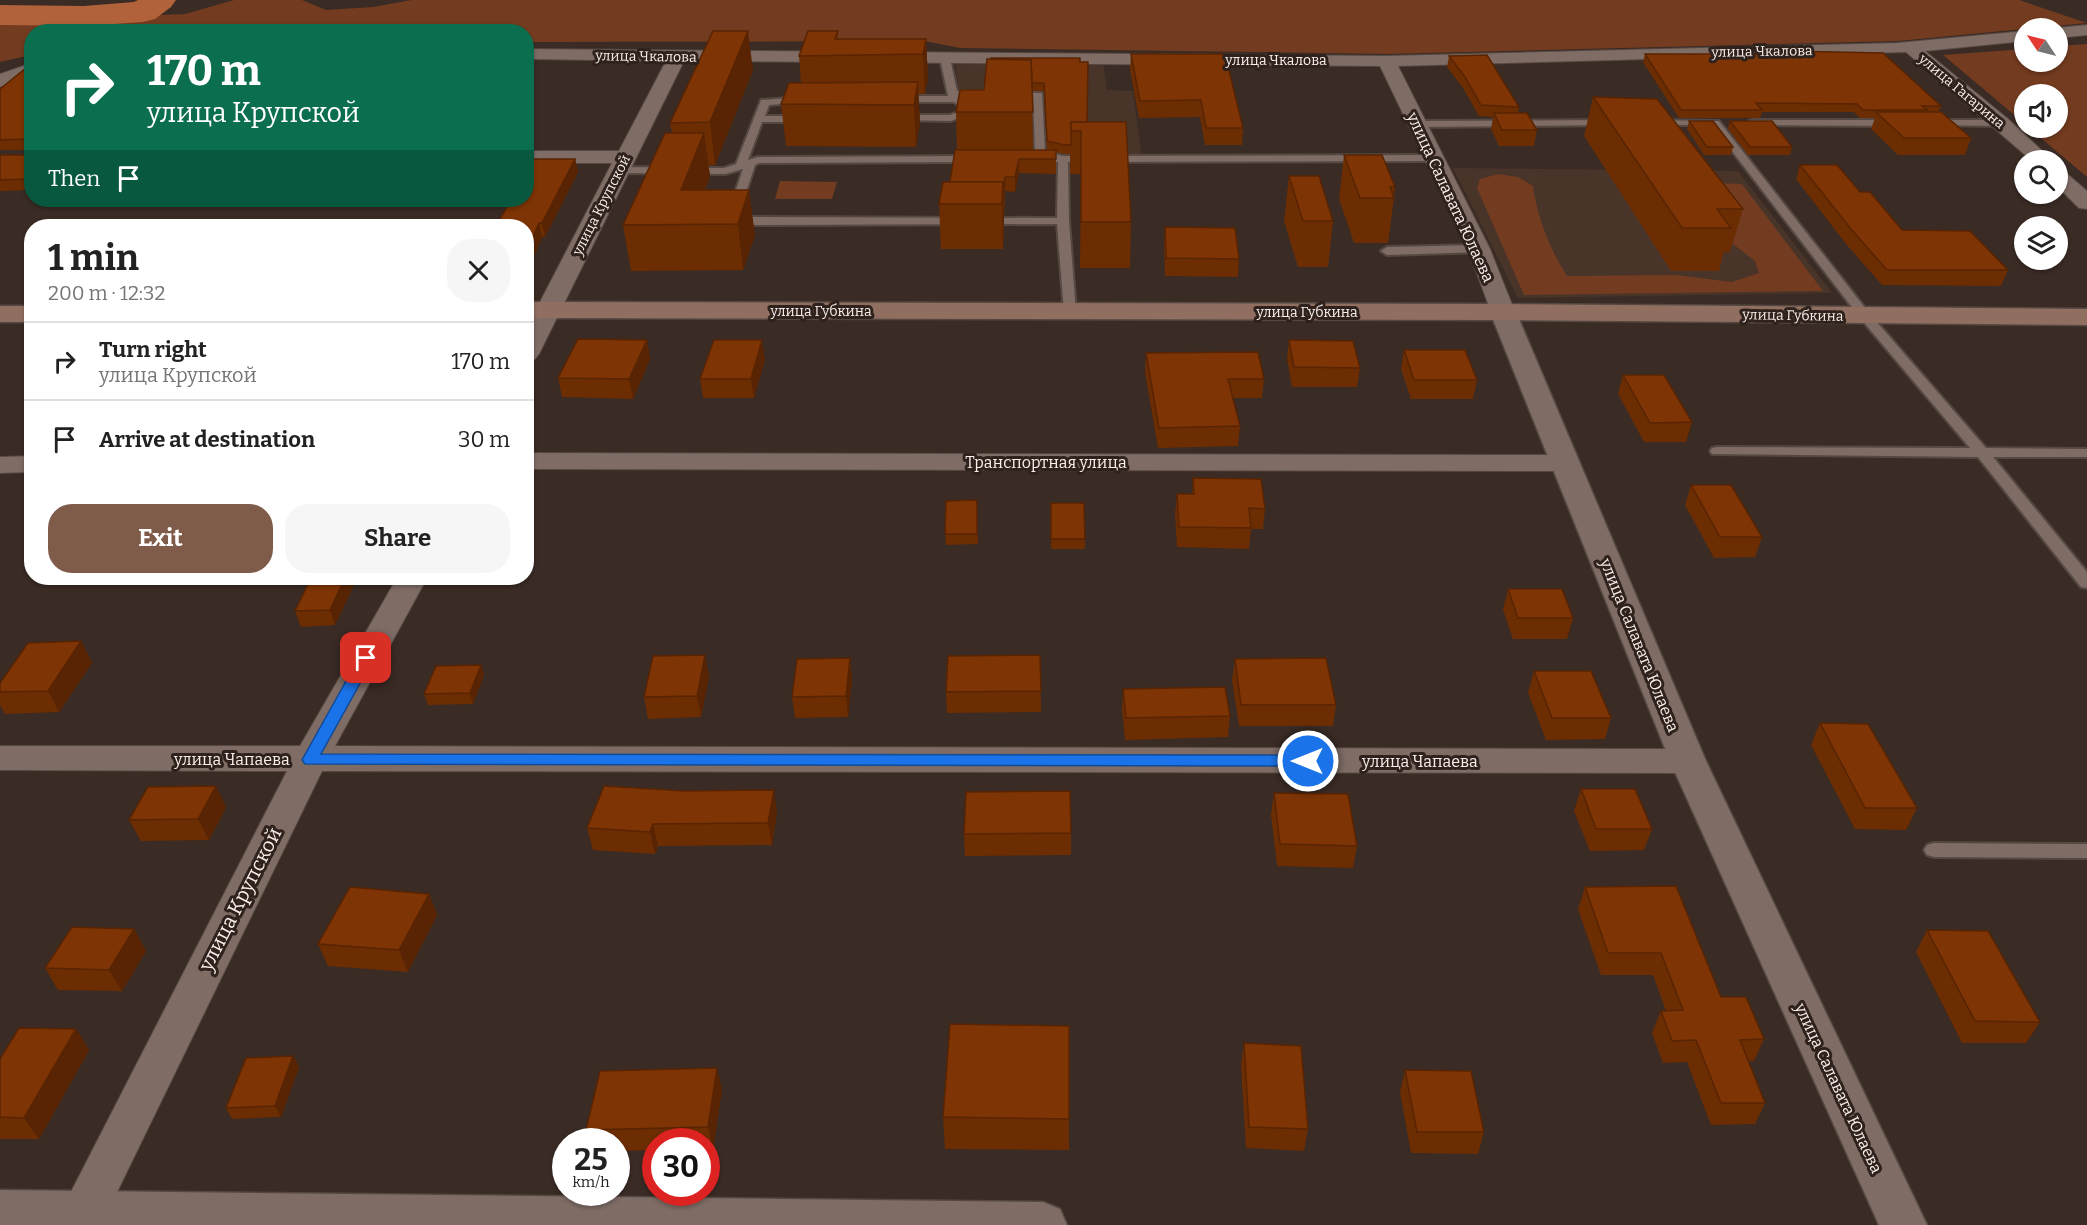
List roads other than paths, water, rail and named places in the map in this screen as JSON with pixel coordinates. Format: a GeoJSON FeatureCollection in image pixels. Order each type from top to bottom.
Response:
{"type":"FeatureCollection","features":[{"type":"Feature","properties":{"kind":"main road","name":"улица Губкина"},"geometry":{"type":"LineString","coordinates":[[537,309],[1503,312],[2087,317]]}},
{"type":"Feature","properties":{"kind":"main road"},"geometry":{"type":"LineString","coordinates":[[0,314],[24,314]]}},
{"type":"Feature","properties":{"kind":"street"},"geometry":{"type":"LineString","coordinates":[[2068,32],[2087,30]]}},
{"type":"Feature","properties":{"kind":"street","name":"улица Чкалова"},"geometry":{"type":"LineString","coordinates":[[534,54],[1386,61],[1885,48],[2014,37]]}},
{"type":"Feature","properties":{"kind":"street","name":"улица Гагарина"},"geometry":{"type":"LineString","coordinates":[[1909,46],[2031,150]]}},
{"type":"Feature","properties":{"kind":"street","name":"улица Крупской"},"geometry":{"type":"LineString","coordinates":[[537,309],[622,164],[676,56]]}},
{"type":"Feature","properties":{"kind":"street","name":"улица Салавата Юлаева"},"geometry":{"type":"LineString","coordinates":[[1386,61],[1479,249],[1688,761],[1903,1225]]}},
{"type":"Feature","properties":{"kind":"street"},"geometry":{"type":"LineString","coordinates":[[0,81],[24,71]]}},
{"type":"Feature","properties":{"kind":"street"},"geometry":{"type":"LineString","coordinates":[[534,158],[622,164]]}},
{"type":"Feature","properties":{"kind":"street"},"geometry":{"type":"LineString","coordinates":[[2068,185],[2087,202]]}},
{"type":"Feature","properties":{"kind":"street","name":"Транспортная улица"},"geometry":{"type":"LineString","coordinates":[[534,461],[1565,463]]}},
{"type":"Feature","properties":{"kind":"street"},"geometry":{"type":"LineString","coordinates":[[0,465],[24,464]]}},
{"type":"Feature","properties":{"kind":"street","name":"улица Крупской"},"geometry":{"type":"LineString","coordinates":[[80,1219],[310,760],[408,585]]}},
{"type":"Feature","properties":{"kind":"street","name":"улица Чапаева"},"geometry":{"type":"LineString","coordinates":[[0,758],[1688,761]]}},
{"type":"Feature","properties":{"kind":"street"},"geometry":{"type":"LineString","coordinates":[[0,1212],[80,1219],[1043,1225]]}},
{"type":"Feature","properties":{"kind":"lane"},"geometry":{"type":"LineString","coordinates":[[883,118],[951,118],[965,113],[964,104],[953,96],[945,58]]}},
{"type":"Feature","properties":{"kind":"lane"},"geometry":{"type":"LineString","coordinates":[[885,99],[1038,95],[1040,153],[1063,159]]}},
{"type":"Feature","properties":{"kind":"lane"},"geometry":{"type":"LineString","coordinates":[[816,100],[765,102],[758,119],[732,219],[741,222],[1063,221]]}},
{"type":"Feature","properties":{"kind":"lane"},"geometry":{"type":"LineString","coordinates":[[758,119],[815,118]]}},
{"type":"Feature","properties":{"kind":"lane"},"geometry":{"type":"LineString","coordinates":[[1417,124],[1620,123]]}},
{"type":"Feature","properties":{"kind":"lane"},"geometry":{"type":"LineString","coordinates":[[1644,123],[1721,123],[1865,316],[1983,454],[2087,583]]}},
{"type":"Feature","properties":{"kind":"lane"},"geometry":{"type":"LineString","coordinates":[[1739,123],[1906,123]]}},
{"type":"Feature","properties":{"kind":"lane"},"geometry":{"type":"LineString","coordinates":[[1918,123],[2001,123]]}},
{"type":"Feature","properties":{"kind":"lane"},"geometry":{"type":"LineString","coordinates":[[1016,159],[1434,158]]}},
{"type":"Feature","properties":{"kind":"lane"},"geometry":{"type":"LineString","coordinates":[[622,164],[725,171],[758,160],[981,159]]}},
{"type":"Feature","properties":{"kind":"lane"},"geometry":{"type":"LineString","coordinates":[[1063,159],[1063,221],[1070,312]]}},
{"type":"Feature","properties":{"kind":"lane"},"geometry":{"type":"LineString","coordinates":[[1387,251],[1479,249]]}},
{"type":"Feature","properties":{"kind":"lane"},"geometry":{"type":"LineString","coordinates":[[1717,450],[1983,454],[2087,453]]}},
{"type":"Feature","properties":{"kind":"lane"},"geometry":{"type":"LineString","coordinates":[[1934,850],[2087,851]]}},
{"type":"Feature","properties":{"kind":"waterway"},"geometry":{"type":"LineString","coordinates":[[0,15],[84,16],[143,12],[159,0]]}}]}
